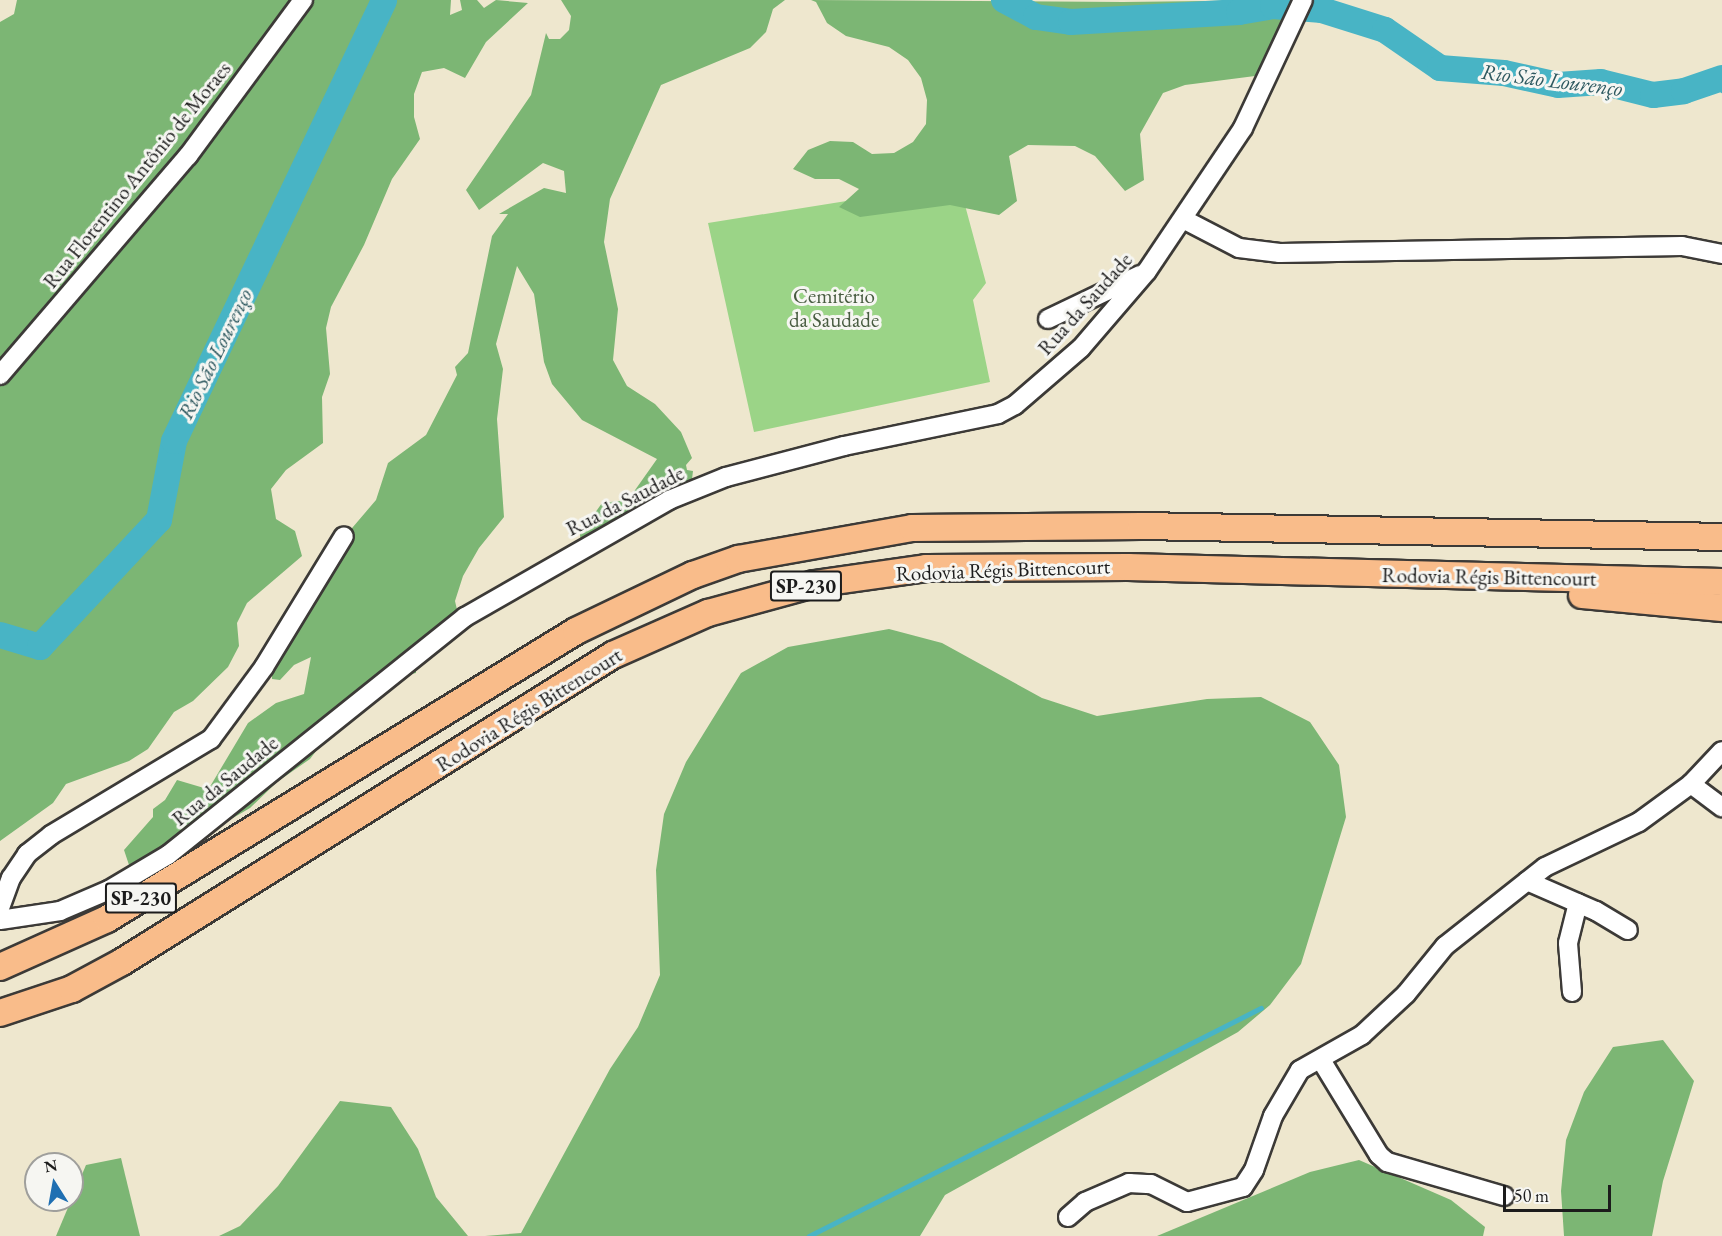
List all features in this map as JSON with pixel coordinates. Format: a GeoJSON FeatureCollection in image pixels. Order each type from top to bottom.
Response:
{"type":"FeatureCollection","features":[{"type":"Feature","properties":{"kind":"highway","name":"Rodovia Régis Bittencourt"},"geometry":{"type":"LineString","coordinates":[[0,967],[82,932],[576,631],[693,575],[776,550],[912,528],[1141,526],[1722,537]]}},
{"type":"Feature","properties":{"kind":"highway","name":"Rodovia Régis Bittencourt"},"geometry":{"type":"LineString","coordinates":[[0,1013],[72,989],[122,962],[613,655],[708,613],[814,584],[926,568],[1128,567],[1722,582]]}},
{"type":"Feature","properties":{"kind":"highway"},"geometry":{"type":"LineString","coordinates":[[1419,575],[1493,591],[1722,608]]}},
{"type":"Feature","properties":{"kind":"highway"},"geometry":{"type":"LineString","coordinates":[[0,954],[25,946],[114,901],[152,891]]}},
{"type":"Feature","properties":{"kind":"street","name":"Rua Florentino Antônio de Moraes"},"geometry":{"type":"LineString","coordinates":[[0,375],[188,156],[303,0]]}},
{"type":"Feature","properties":{"kind":"street","name":"Rua da Saudade"},"geometry":{"type":"LineString","coordinates":[[0,920],[60,911],[109,890],[168,855],[465,617],[516,584],[669,500],[726,477],[844,446],[998,414],[1015,405],[1081,348],[1147,271],[1243,128],[1303,0]]}},
{"type":"Feature","properties":{"kind":"street"},"geometry":{"type":"LineString","coordinates":[[1183,219],[1239,248],[1280,253],[1682,246],[1722,254]]}},
{"type":"Feature","properties":{"kind":"street"},"geometry":{"type":"LineString","coordinates":[[1048,319],[1147,271]]}},
{"type":"Feature","properties":{"kind":"street"},"geometry":{"type":"LineString","coordinates":[[0,908],[11,878],[27,854],[51,835],[211,739],[264,667],[344,536]]}},
{"type":"Feature","properties":{"kind":"street"},"geometry":{"type":"LineString","coordinates":[[1068,1217],[1085,1202],[1129,1183],[1151,1184],[1187,1202],[1243,1186],[1294,1077],[1308,1064],[1321,1060],[1362,1035],[1406,994],[1445,946],[1545,867],[1639,822],[1691,784],[1722,751]]}},
{"type":"Feature","properties":{"kind":"street"},"geometry":{"type":"LineString","coordinates":[[1691,784],[1722,807]]}},
{"type":"Feature","properties":{"kind":"street"},"geometry":{"type":"LineString","coordinates":[[1527,881],[1578,903],[1628,930]]}},
{"type":"Feature","properties":{"kind":"street"},"geometry":{"type":"LineString","coordinates":[[1572,992],[1569,943],[1578,903]]}},
{"type":"Feature","properties":{"kind":"street"},"geometry":{"type":"LineString","coordinates":[[1321,1060],[1379,1155],[1387,1162],[1504,1196]]}},
{"type":"Feature","properties":{"kind":"green space"},"geometry":{"type":"Polygon","coordinates":[[[17,0],[451,0],[450,15],[462,10],[460,0],[477,0],[484,8],[496,0],[528,3],[486,42],[465,78],[444,68],[422,72],[414,94],[414,117],[420,139],[392,179],[364,245],[331,307],[326,328],[330,374],[322,397],[323,443],[286,470],[271,489],[276,519],[295,531],[302,556],[247,603],[237,623],[239,646],[228,667],[193,701],[174,712],[148,749],[129,761],[66,784],[53,803],[0,841],[0,22],[14,14],[17,0]]]}},
{"type":"Feature","properties":{"kind":"green space"},"geometry":{"type":"Polygon","coordinates":[[[561,0],[785,0],[773,9],[766,32],[750,48],[661,85],[610,199],[604,242],[618,309],[613,360],[627,386],[655,404],[681,432],[692,458],[686,465],[687,470],[693,471],[692,479],[672,489],[627,530],[581,547],[580,534],[602,503],[628,500],[657,459],[582,420],[552,384],[544,362],[534,294],[517,266],[496,344],[503,369],[497,419],[504,517],[479,548],[463,576],[455,601],[458,614],[416,662],[416,673],[402,676],[328,735],[310,759],[277,782],[250,808],[139,873],[131,871],[124,850],[153,817],[153,809],[165,800],[177,780],[204,788],[211,785],[248,723],[276,703],[304,694],[311,657],[294,665],[280,680],[272,679],[272,673],[330,573],[341,541],[376,500],[388,463],[426,435],[457,375],[455,367],[468,353],[492,236],[508,214],[499,214],[544,188],[566,193],[564,171],[543,163],[479,210],[466,190],[531,95],[546,33],[549,39],[560,39],[569,30],[571,16],[561,0]]]}},
{"type":"Feature","properties":{"kind":"green space"},"geometry":{"type":"Polygon","coordinates":[[[811,0],[1123,2],[1294,0],[1273,62],[1255,76],[1185,85],[1163,93],[1140,134],[1144,180],[1125,191],[1095,156],[1075,146],[1028,145],[1009,156],[1017,201],[999,215],[950,205],[860,217],[839,207],[859,189],[839,179],[815,179],[793,169],[808,150],[830,141],[853,142],[872,154],[894,153],[913,142],[926,124],[927,100],[921,78],[908,60],[889,47],[846,36],[827,23],[816,2],[811,0]]]}},
{"type":"Feature","properties":{"kind":"green space","name":"Cemitério da Saudade"},"geometry":{"type":"Polygon","coordinates":[[[959,183],[986,283],[973,300],[990,382],[754,432],[708,223],[959,183]]]}},
{"type":"Feature","properties":{"kind":"green space"},"geometry":{"type":"Polygon","coordinates":[[[889,629],[942,643],[1042,698],[1097,716],[1207,699],[1261,697],[1310,722],[1339,765],[1346,817],[1301,964],[1270,1005],[1238,1032],[945,1195],[920,1236],[485,1236],[521,1233],[610,1069],[638,1027],[660,975],[656,870],[664,814],[686,762],[741,673],[788,647],[889,629]]]}},
{"type":"Feature","properties":{"kind":"green space"},"geometry":{"type":"Polygon","coordinates":[[[1663,1040],[1694,1081],[1663,1181],[1652,1236],[1564,1236],[1561,1191],[1566,1140],[1584,1092],[1613,1047],[1663,1040]]]}},
{"type":"Feature","properties":{"kind":"green space"},"geometry":{"type":"Polygon","coordinates":[[[340,1101],[391,1107],[418,1149],[436,1197],[468,1236],[219,1236],[240,1226],[278,1186],[340,1101]]]}},
{"type":"Feature","properties":{"kind":"green space"},"geometry":{"type":"Polygon","coordinates":[[[121,1158],[140,1236],[56,1236],[66,1212],[84,1212],[86,1165],[121,1158]]]}},
{"type":"Feature","properties":{"kind":"green space"},"geometry":{"type":"Polygon","coordinates":[[[1359,1160],[1451,1200],[1485,1227],[1483,1236],[1157,1236],[1310,1172],[1359,1160]]]}},
{"type":"Feature","properties":{"kind":"waterway","name":"Rio São Lourenço"},"geometry":{"type":"LineString","coordinates":[[0,635],[40,647],[159,520],[174,441],[384,0]]}},
{"type":"Feature","properties":{"kind":"waterway","name":"Rio São Lourenço"},"geometry":{"type":"LineString","coordinates":[[1004,0],[1036,17],[1071,22],[1239,12],[1273,6],[1322,10],[1385,30],[1440,68],[1504,73],[1558,85],[1601,82],[1653,95],[1684,91],[1722,78]]}},
{"type":"Feature","properties":{"kind":"waterway"},"geometry":{"type":"LineString","coordinates":[[1715,80],[1722,90]]}},
{"type":"Feature","properties":{"kind":"waterway"},"geometry":{"type":"LineString","coordinates":[[809,1236],[1261,1008]]}}]}
